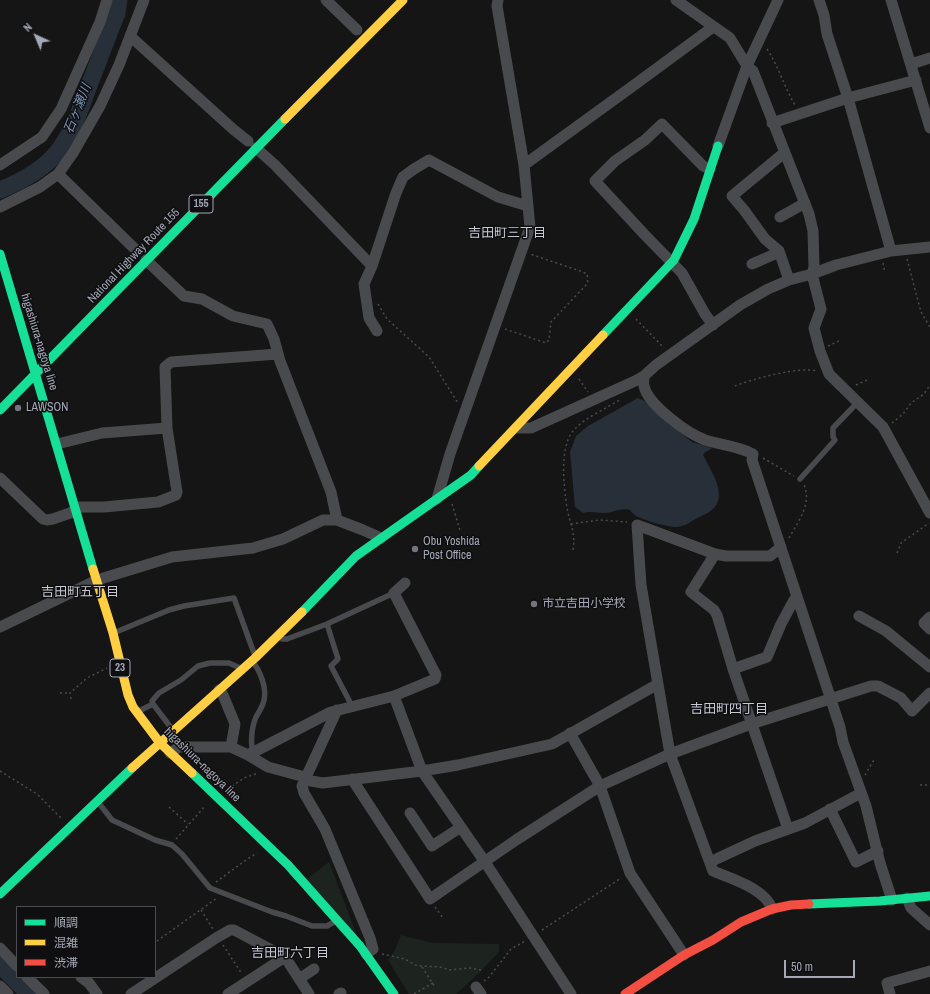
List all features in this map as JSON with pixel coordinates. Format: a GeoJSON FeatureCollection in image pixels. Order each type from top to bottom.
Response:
{"type":"FeatureCollection","features":[{"type":"Feature","properties":{"kind":"main road","name":"National Highway Route 155"},"geometry":{"type":"LineString","coordinates":[[0,410],[146,260],[250,143],[403,0]]}},
{"type":"Feature","properties":{"kind":"main road"},"geometry":{"type":"LineString","coordinates":[[0,894],[160,743],[254,659],[356,556],[471,475],[517,428],[672,263],[680,250],[699,205],[718,146]]}},
{"type":"Feature","properties":{"kind":"main road","name":"higashiura-nagoya line"},"geometry":{"type":"LineString","coordinates":[[0,254],[75,510],[113,633],[128,696],[137,712],[160,743],[288,864],[366,954],[394,994]]}},
{"type":"Feature","properties":{"kind":"main road"},"geometry":{"type":"LineString","coordinates":[[625,994],[684,955],[713,940],[741,922],[772,910],[791,905],[892,900],[930,896]]}},
{"type":"Feature","properties":{"kind":"street"},"geometry":{"type":"LineString","coordinates":[[0,165],[42,138],[50,126],[61,109],[100,22],[107,0]]}},
{"type":"Feature","properties":{"kind":"street"},"geometry":{"type":"LineString","coordinates":[[0,207],[40,187],[58,174],[73,153],[100,106],[144,0]]}},
{"type":"Feature","properties":{"kind":"street"},"geometry":{"type":"LineString","coordinates":[[326,0],[357,30]]}},
{"type":"Feature","properties":{"kind":"street"},"geometry":{"type":"LineString","coordinates":[[442,496],[450,454],[530,227],[524,165],[499,22],[497,6],[498,0]]}},
{"type":"Feature","properties":{"kind":"street"},"geometry":{"type":"LineString","coordinates":[[676,0],[730,38],[747,66],[753,72],[809,214],[813,231],[814,267],[812,274],[821,310],[814,328],[819,348],[829,374],[884,428],[930,513]]}},
{"type":"Feature","properties":{"kind":"street"},"geometry":{"type":"LineString","coordinates":[[718,146],[747,66],[778,0]]}},
{"type":"Feature","properties":{"kind":"street"},"geometry":{"type":"LineString","coordinates":[[819,0],[824,15],[827,34],[848,98],[891,251]]}},
{"type":"Feature","properties":{"kind":"street"},"geometry":{"type":"LineString","coordinates":[[891,0],[930,128]]}},
{"type":"Feature","properties":{"kind":"street"},"geometry":{"type":"LineString","coordinates":[[524,165],[713,27]]}},
{"type":"Feature","properties":{"kind":"street"},"geometry":{"type":"LineString","coordinates":[[130,36],[275,165],[372,266]]}},
{"type":"Feature","properties":{"kind":"street"},"geometry":{"type":"LineString","coordinates":[[911,64],[930,58]]}},
{"type":"Feature","properties":{"kind":"street"},"geometry":{"type":"LineString","coordinates":[[772,123],[848,98],[916,80]]}},
{"type":"Feature","properties":{"kind":"street"},"geometry":{"type":"LineString","coordinates":[[710,169],[703,166],[662,124],[645,140],[616,160],[595,181],[682,273],[705,314],[713,325]]}},
{"type":"Feature","properties":{"kind":"street"},"geometry":{"type":"LineString","coordinates":[[784,153],[732,196],[765,239],[778,250],[789,280]]}},
{"type":"Feature","properties":{"kind":"street"},"geometry":{"type":"LineString","coordinates":[[377,331],[369,318],[364,284],[372,266],[396,193],[403,177],[429,160],[498,197],[528,206]]}},
{"type":"Feature","properties":{"kind":"street"},"geometry":{"type":"LineString","coordinates":[[58,174],[137,251]]}},
{"type":"Feature","properties":{"kind":"street"},"geometry":{"type":"LineString","coordinates":[[780,217],[805,203]]}},
{"type":"Feature","properties":{"kind":"street"},"geometry":{"type":"LineString","coordinates":[[517,428],[531,428],[636,381],[740,305],[768,289],[789,280],[891,251],[930,247]]}},
{"type":"Feature","properties":{"kind":"street"},"geometry":{"type":"LineString","coordinates":[[752,264],[775,254],[778,250]]}},
{"type":"Feature","properties":{"kind":"street"},"geometry":{"type":"LineString","coordinates":[[146,260],[184,296],[202,299],[233,316],[267,324],[274,339],[278,354],[331,492],[337,520]]}},
{"type":"Feature","properties":{"kind":"street"},"geometry":{"type":"LineString","coordinates":[[0,478],[43,519],[47,520],[70,513],[80,506],[104,507],[158,502],[176,495],[177,492],[167,428],[165,367],[171,362],[278,354]]}},
{"type":"Feature","properties":{"kind":"street"},"geometry":{"type":"LineString","coordinates":[[644,376],[644,387],[654,403],[662,412],[691,434],[717,444],[744,449],[752,454],[752,460],[797,599],[866,806],[892,900]]}},
{"type":"Feature","properties":{"kind":"street"},"geometry":{"type":"LineString","coordinates":[[56,444],[102,433],[167,428]]}},
{"type":"Feature","properties":{"kind":"street"},"geometry":{"type":"LineString","coordinates":[[0,626],[97,580],[172,557],[252,548],[283,539],[323,520],[337,520],[381,538]]}},
{"type":"Feature","properties":{"kind":"street"},"geometry":{"type":"LineString","coordinates":[[772,910],[770,902],[758,892],[736,880],[713,871],[670,754],[640,585],[637,525],[716,554],[726,556],[770,556],[781,547]]}},
{"type":"Feature","properties":{"kind":"street"},"geometry":{"type":"LineString","coordinates":[[716,554],[692,592],[714,610],[717,615],[751,724],[788,829]]}},
{"type":"Feature","properties":{"kind":"street"},"geometry":{"type":"LineString","coordinates":[[251,753],[330,712],[394,696],[435,679],[436,675],[394,593],[405,583]]}},
{"type":"Feature","properties":{"kind":"street"},"geometry":{"type":"LineString","coordinates":[[733,669],[767,657],[780,624],[794,600],[797,599]]}},
{"type":"Feature","properties":{"kind":"street"},"geometry":{"type":"LineString","coordinates":[[859,616],[886,631],[930,667]]}},
{"type":"Feature","properties":{"kind":"street"},"geometry":{"type":"LineString","coordinates":[[930,617],[924,623],[930,629]]}},
{"type":"Feature","properties":{"kind":"street"},"geometry":{"type":"LineString","coordinates":[[170,753],[179,747],[231,746],[251,753],[268,767],[323,783],[422,771],[458,765],[552,744],[658,684]]}},
{"type":"Feature","properties":{"kind":"street"},"geometry":{"type":"LineString","coordinates":[[352,779],[430,899],[516,840],[600,786],[670,754],[751,724],[871,686],[878,686],[901,698],[912,711],[930,693]]}},
{"type":"Feature","properties":{"kind":"street"},"geometry":{"type":"LineString","coordinates":[[219,690],[223,695],[235,724],[231,746]]}},
{"type":"Feature","properties":{"kind":"street"},"geometry":{"type":"LineString","coordinates":[[394,696],[422,771],[485,862],[571,994]]}},
{"type":"Feature","properties":{"kind":"street"},"geometry":{"type":"LineString","coordinates":[[338,710],[302,786],[304,793],[325,829],[370,938],[373,949],[366,954]]}},
{"type":"Feature","properties":{"kind":"street"},"geometry":{"type":"LineString","coordinates":[[570,733],[600,786],[630,873],[684,955]]}},
{"type":"Feature","properties":{"kind":"street"},"geometry":{"type":"LineString","coordinates":[[710,862],[755,841],[805,823],[830,809],[859,787]]}},
{"type":"Feature","properties":{"kind":"street"},"geometry":{"type":"LineString","coordinates":[[830,809],[856,862],[878,851]]}},
{"type":"Feature","properties":{"kind":"street"},"geometry":{"type":"LineString","coordinates":[[410,813],[432,846],[460,827]]}},
{"type":"Feature","properties":{"kind":"street"},"geometry":{"type":"LineString","coordinates":[[908,898],[911,908],[930,925]]}},
{"type":"Feature","properties":{"kind":"street"},"geometry":{"type":"LineString","coordinates":[[156,978],[218,937],[230,930],[234,930],[285,957],[309,994]]}},
{"type":"Feature","properties":{"kind":"street"},"geometry":{"type":"LineString","coordinates":[[0,948],[16,965]]}},
{"type":"Feature","properties":{"kind":"street"},"geometry":{"type":"LineString","coordinates":[[228,994],[285,957]]}},
{"type":"Feature","properties":{"kind":"street"},"geometry":{"type":"LineString","coordinates":[[299,979],[314,969]]}},
{"type":"Feature","properties":{"kind":"street"},"geometry":{"type":"LineString","coordinates":[[890,994],[887,983],[930,971]]}},
{"type":"Feature","properties":{"kind":"street"},"geometry":{"type":"LineString","coordinates":[[28,978],[44,994]]}},
{"type":"Feature","properties":{"kind":"street"},"geometry":{"type":"LineString","coordinates":[[131,994],[155,978]]}},
{"type":"Feature","properties":{"kind":"street"},"geometry":{"type":"LineString","coordinates":[[78,979],[89,983],[97,994]]}},
{"type":"Feature","properties":{"kind":"street"},"geometry":{"type":"LineString","coordinates":[[0,986],[8,994]]}},
{"type":"Feature","properties":{"kind":"lane"},"geometry":{"type":"LineString","coordinates":[[800,479],[836,440],[833,437],[833,428],[858,402]]}},
{"type":"Feature","properties":{"kind":"lane"},"geometry":{"type":"LineString","coordinates":[[278,636],[282,639],[287,639],[327,624],[394,593]]}},
{"type":"Feature","properties":{"kind":"lane"},"geometry":{"type":"LineString","coordinates":[[113,633],[169,610],[184,606],[234,598],[264,693],[264,700],[254,727],[251,753]]}},
{"type":"Feature","properties":{"kind":"lane"},"geometry":{"type":"LineString","coordinates":[[327,624],[338,659],[330,666],[352,706]]}},
{"type":"Feature","properties":{"kind":"lane"},"geometry":{"type":"LineString","coordinates":[[173,731],[153,704],[152,701],[159,693],[181,680],[198,666],[210,663],[229,662],[242,670]]}},
{"type":"Feature","properties":{"kind":"lane"},"geometry":{"type":"LineString","coordinates":[[137,712],[153,704]]}},
{"type":"Feature","properties":{"kind":"lane"},"geometry":{"type":"LineString","coordinates":[[98,802],[112,820],[155,840],[172,845],[182,854],[210,888],[312,926],[327,926],[337,920]]}},
{"type":"Feature","properties":{"kind":"path"},"geometry":{"type":"LineString","coordinates":[[757,44],[765,47],[775,64],[798,114]]}},
{"type":"Feature","properties":{"kind":"path"},"geometry":{"type":"LineString","coordinates":[[904,250],[921,312],[930,327]]}},
{"type":"Feature","properties":{"kind":"path"},"geometry":{"type":"LineString","coordinates":[[496,326],[546,343],[549,340],[551,322],[587,284],[587,274],[584,272],[522,252]]}},
{"type":"Feature","properties":{"kind":"path"},"geometry":{"type":"LineString","coordinates":[[376,301],[387,319],[429,357],[452,395],[465,412]]}},
{"type":"Feature","properties":{"kind":"path"},"geometry":{"type":"LineString","coordinates":[[628,310],[670,355]]}},
{"type":"Feature","properties":{"kind":"path"},"geometry":{"type":"LineString","coordinates":[[819,348],[829,346],[841,340]]}},
{"type":"Feature","properties":{"kind":"path"},"geometry":{"type":"LineString","coordinates":[[735,386],[770,376],[811,369],[829,374]]}},
{"type":"Feature","properties":{"kind":"path"},"geometry":{"type":"LineString","coordinates":[[570,370],[584,384],[593,400]]}},
{"type":"Feature","properties":{"kind":"path"},"geometry":{"type":"LineString","coordinates":[[846,391],[869,379]]}},
{"type":"Feature","properties":{"kind":"path"},"geometry":{"type":"LineString","coordinates":[[884,428],[903,414],[907,407],[924,394],[930,386]]}},
{"type":"Feature","properties":{"kind":"path"},"geometry":{"type":"LineString","coordinates":[[573,550],[574,535],[565,489],[564,454],[568,438],[581,424],[623,398]]}},
{"type":"Feature","properties":{"kind":"path"},"geometry":{"type":"LineString","coordinates":[[752,454],[757,454],[800,479],[805,486],[805,511],[785,545],[781,547]]}},
{"type":"Feature","properties":{"kind":"path"},"geometry":{"type":"LineString","coordinates":[[442,496],[450,498],[460,530]]}},
{"type":"Feature","properties":{"kind":"path"},"geometry":{"type":"LineString","coordinates":[[571,524],[599,520],[617,520],[637,525]]}},
{"type":"Feature","properties":{"kind":"path"},"geometry":{"type":"LineString","coordinates":[[897,553],[901,543],[930,522]]}},
{"type":"Feature","properties":{"kind":"path"},"geometry":{"type":"LineString","coordinates":[[60,693],[70,693],[87,678],[119,662]]}},
{"type":"Feature","properties":{"kind":"path"},"geometry":{"type":"LineString","coordinates":[[70,693],[71,699]]}},
{"type":"Feature","properties":{"kind":"path"},"geometry":{"type":"LineString","coordinates":[[859,787],[875,758]]}},
{"type":"Feature","properties":{"kind":"path"},"geometry":{"type":"LineString","coordinates":[[172,845],[188,824],[216,797],[244,778],[258,773],[268,767]]}},
{"type":"Feature","properties":{"kind":"path"},"geometry":{"type":"LineString","coordinates":[[0,771],[37,794],[70,828]]}},
{"type":"Feature","properties":{"kind":"path"},"geometry":{"type":"LineString","coordinates":[[920,785],[930,785]]}},
{"type":"Feature","properties":{"kind":"path"},"geometry":{"type":"LineString","coordinates":[[169,807],[188,824]]}},
{"type":"Feature","properties":{"kind":"path"},"geometry":{"type":"LineString","coordinates":[[210,888],[246,860],[269,846]]}},
{"type":"Feature","properties":{"kind":"path"},"geometry":{"type":"LineString","coordinates":[[478,991],[511,949],[630,873]]}},
{"type":"Feature","properties":{"kind":"path"},"geometry":{"type":"LineString","coordinates":[[157,941],[224,893]]}},
{"type":"Feature","properties":{"kind":"path"},"geometry":{"type":"LineString","coordinates":[[430,899],[443,918]]}},
{"type":"Feature","properties":{"kind":"path"},"geometry":{"type":"LineString","coordinates":[[200,910],[246,982]]}},
{"type":"Feature","properties":{"kind":"path"},"geometry":{"type":"LineString","coordinates":[[380,954],[405,959],[415,965],[440,967],[450,970],[469,968],[481,970]]}},
{"type":"Feature","properties":{"kind":"path"},"geometry":{"type":"LineString","coordinates":[[422,966],[435,987]]}},
{"type":"Feature","properties":{"kind":"path"},"geometry":{"type":"LineString","coordinates":[[414,994],[433,983]]}},
{"type":"Feature","properties":{"kind":"shaded area"},"geometry":{"type":"Polygon","coordinates":[[[638,398],[647,402],[669,424],[692,442],[712,448],[703,455],[719,490],[719,498],[716,505],[710,512],[684,525],[678,527],[666,526],[646,520],[626,509],[607,513],[583,513],[575,507],[570,452],[576,436],[588,426],[638,398]]]}},
{"type":"Feature","properties":{"kind":"shaded area"},"geometry":{"type":"Polygon","coordinates":[[[329,862],[359,941],[307,879],[329,862]]]}},
{"type":"Feature","properties":{"kind":"shaded area"},"geometry":{"type":"Polygon","coordinates":[[[401,935],[433,943],[499,944],[499,952],[456,994],[409,994],[388,960],[394,952],[401,935]]]}},
{"type":"Feature","properties":{"kind":"waterway","name":"石ヶ瀬川"},"geometry":{"type":"LineString","coordinates":[[0,190],[15,184],[36,172],[60,149],[82,106],[117,13],[119,0]]}},
{"type":"Feature","properties":{"kind":"waterway","name":"石ヶ瀬川"},"geometry":{"type":"LineString","coordinates":[[0,965],[29,994]]}},
{"type":"Feature","properties":{"kind":"traffic: fast"},"geometry":{"type":"LineString","coordinates":[[0,410],[285,119]]}},
{"type":"Feature","properties":{"kind":"traffic: fast"},"geometry":{"type":"LineString","coordinates":[[603,335],[674,260],[694,219],[718,146]]}},
{"type":"Feature","properties":{"kind":"traffic: fast"},"geometry":{"type":"LineString","coordinates":[[0,254],[93,569]]}},
{"type":"Feature","properties":{"kind":"traffic: fast"},"geometry":{"type":"LineString","coordinates":[[302,612],[356,556],[471,475],[479,466]]}},
{"type":"Feature","properties":{"kind":"traffic: fast"},"geometry":{"type":"LineString","coordinates":[[0,894],[132,768]]}},
{"type":"Feature","properties":{"kind":"traffic: fast"},"geometry":{"type":"LineString","coordinates":[[192,773],[288,865],[360,946],[394,994]]}},
{"type":"Feature","properties":{"kind":"traffic: fast"},"geometry":{"type":"LineString","coordinates":[[809,904],[880,901],[930,896]]}},
{"type":"Feature","properties":{"kind":"traffic: slow"},"geometry":{"type":"LineString","coordinates":[[285,119],[403,0]]}},
{"type":"Feature","properties":{"kind":"traffic: slow"},"geometry":{"type":"LineString","coordinates":[[479,466],[603,335]]}},
{"type":"Feature","properties":{"kind":"traffic: slow"},"geometry":{"type":"LineString","coordinates":[[93,569],[113,633],[128,695],[133,707],[160,743],[192,773]]}},
{"type":"Feature","properties":{"kind":"traffic: slow"},"geometry":{"type":"LineString","coordinates":[[132,768],[255,658],[302,612]]}},
{"type":"Feature","properties":{"kind":"traffic: jam"},"geometry":{"type":"LineString","coordinates":[[625,994],[684,955],[713,940],[741,922],[772,909],[791,905],[809,904]]}},
{"type":"Feature","properties":{"kind":"place","name":"LAWSON"},"geometry":{"type":"Point","coordinates":[18,408]}},
{"type":"Feature","properties":{"kind":"place","name":"Obu Yoshida Post Office"},"geometry":{"type":"Point","coordinates":[415,549]}},
{"type":"Feature","properties":{"kind":"place","name":"市立吉田小学校"},"geometry":{"type":"Point","coordinates":[534,604]}},
{"type":"Feature","properties":{"kind":"district","name":"吉田町三丁目"},"geometry":{"type":"Point","coordinates":[507,234]}},
{"type":"Feature","properties":{"kind":"district","name":"吉田町五丁目"},"geometry":{"type":"Point","coordinates":[80,593]}},
{"type":"Feature","properties":{"kind":"district","name":"吉田町四丁目"},"geometry":{"type":"Point","coordinates":[729,710]}},
{"type":"Feature","properties":{"kind":"district","name":"吉田町六丁目"},"geometry":{"type":"Point","coordinates":[290,954]}}]}
